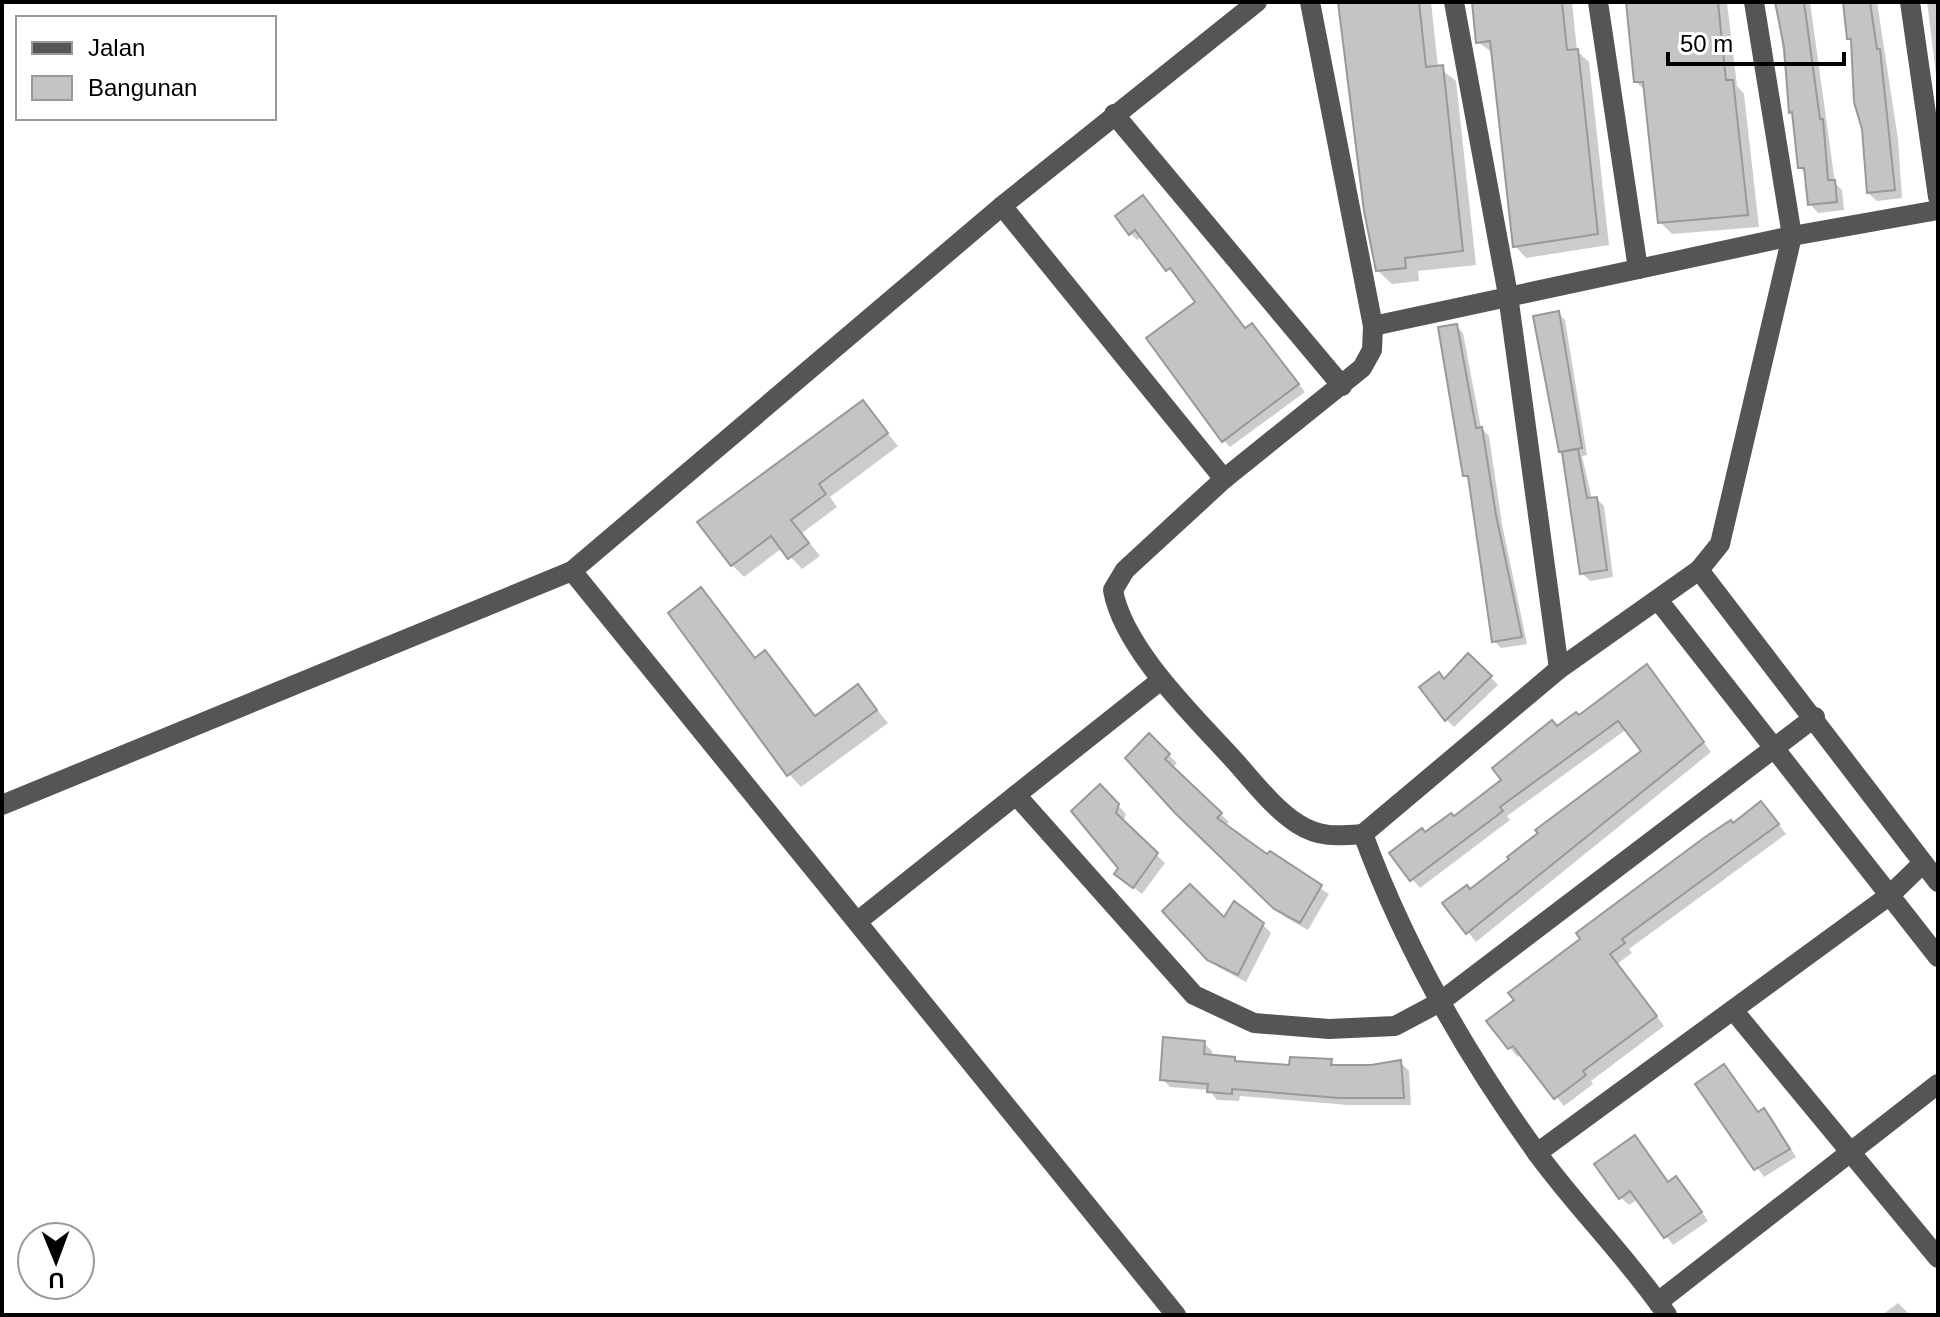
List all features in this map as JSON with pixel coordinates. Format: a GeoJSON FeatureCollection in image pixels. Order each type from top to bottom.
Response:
{"type":"FeatureCollection","features":[{"type":"Feature","properties":{"kind":"street"},"geometry":{"type":"LineString","coordinates":[[2,805],[572,571],[1002,206],[1257,2]]}},
{"type":"Feature","properties":{"kind":"street"},"geometry":{"type":"LineString","coordinates":[[1310,2],[1373,326],[1372,350],[1362,368],[1342,386],[1224,479],[1125,570],[1113,590],[1116,609],[1161,680],[1268,798],[1297,823],[1324,837],[1363,834],[1559,669],[1699,570],[1716,552],[1727,525],[1792,236],[1754,2]]}},
{"type":"Feature","properties":{"kind":"street"},"geometry":{"type":"LineString","coordinates":[[1454,2],[1508,295],[1559,669]]}},
{"type":"Feature","properties":{"kind":"street"},"geometry":{"type":"LineString","coordinates":[[1598,2],[1638,269]]}},
{"type":"Feature","properties":{"kind":"street"},"geometry":{"type":"LineString","coordinates":[[1910,2],[1938,197]]}},
{"type":"Feature","properties":{"kind":"street"},"geometry":{"type":"LineString","coordinates":[[1114,114],[1342,386]]}},
{"type":"Feature","properties":{"kind":"street"},"geometry":{"type":"LineString","coordinates":[[1002,206],[1224,479]]}},
{"type":"Feature","properties":{"kind":"street"},"geometry":{"type":"LineString","coordinates":[[1373,326],[1792,236],[1938,210]]}},
{"type":"Feature","properties":{"kind":"street"},"geometry":{"type":"LineString","coordinates":[[1699,570],[1815,717],[1938,882]]}},
{"type":"Feature","properties":{"kind":"street"},"geometry":{"type":"LineString","coordinates":[[572,571],[1176,1315]]}},
{"type":"Feature","properties":{"kind":"street"},"geometry":{"type":"LineString","coordinates":[[1658,600],[1938,957]]}},
{"type":"Feature","properties":{"kind":"street"},"geometry":{"type":"LineString","coordinates":[[858,921],[1161,680]]}},
{"type":"Feature","properties":{"kind":"street"},"geometry":{"type":"LineString","coordinates":[[1016,795],[1194,995],[1254,1023],[1329,1029],[1395,1026],[1440,1002],[1815,717]]}},
{"type":"Feature","properties":{"kind":"street"},"geometry":{"type":"LineString","coordinates":[[1363,834],[1407,942],[1440,1002],[1537,1153],[1662,1308],[1938,1084]]}},
{"type":"Feature","properties":{"kind":"street"},"geometry":{"type":"LineString","coordinates":[[1537,1153],[1890,895],[1923,863]]}},
{"type":"Feature","properties":{"kind":"street"},"geometry":{"type":"LineString","coordinates":[[1733,1010],[1853,1151],[1938,1258]]}},
{"type":"Feature","properties":{"kind":"building"},"geometry":{"type":"Polygon","coordinates":[[[1338,2],[1419,2],[1426,67],[1443,65],[1463,251],[1405,258],[1406,268],[1376,271],[1364,211],[1338,2]]]}},
{"type":"Feature","properties":{"kind":"building"},"geometry":{"type":"Polygon","coordinates":[[[1472,2],[1562,2],[1567,50],[1578,49],[1598,234],[1513,247],[1490,41],[1476,43],[1472,2]]]}},
{"type":"Feature","properties":{"kind":"building"},"geometry":{"type":"Polygon","coordinates":[[[1626,2],[1718,2],[1726,80],[1733,80],[1748,215],[1658,223],[1643,82],[1634,82],[1626,2]]]}},
{"type":"Feature","properties":{"kind":"building"},"geometry":{"type":"Polygon","coordinates":[[[1775,2],[1804,2],[1820,119],[1823,119],[1828,180],[1835,180],[1837,202],[1808,205],[1804,168],[1798,168],[1792,112],[1789,113],[1784,47],[1775,2]]]}},
{"type":"Feature","properties":{"kind":"building"},"geometry":{"type":"Polygon","coordinates":[[[1843,2],[1870,2],[1877,49],[1880,49],[1895,190],[1867,193],[1862,129],[1854,102],[1851,39],[1847,39],[1843,2]]]}},
{"type":"Feature","properties":{"kind":"building"},"geometry":{"type":"Polygon","coordinates":[[[1143,195],[1245,328],[1252,323],[1299,384],[1222,442],[1146,338],[1195,302],[1170,268],[1166,271],[1135,230],[1129,235],[1115,216],[1143,195]]]}},
{"type":"Feature","properties":{"kind":"building"},"geometry":{"type":"Polygon","coordinates":[[[1559,311],[1582,448],[1559,452],[1533,316],[1559,311]]]}},
{"type":"Feature","properties":{"kind":"building"},"geometry":{"type":"Polygon","coordinates":[[[1457,324],[1476,428],[1482,427],[1496,515],[1522,637],[1492,642],[1468,476],[1463,476],[1438,327],[1457,324]]]}},
{"type":"Feature","properties":{"kind":"building"},"geometry":{"type":"Polygon","coordinates":[[[863,400],[888,433],[819,484],[826,494],[791,520],[809,543],[788,559],[771,536],[731,566],[697,522],[863,400]]]}},
{"type":"Feature","properties":{"kind":"building"},"geometry":{"type":"Polygon","coordinates":[[[1578,449],[1587,498],[1597,497],[1607,570],[1580,574],[1562,452],[1578,449]]]}},
{"type":"Feature","properties":{"kind":"building"},"geometry":{"type":"Polygon","coordinates":[[[701,587],[755,658],[765,650],[815,716],[858,684],[877,710],[787,776],[668,613],[701,587]]]}},
{"type":"Feature","properties":{"kind":"building"},"geometry":{"type":"Polygon","coordinates":[[[1468,653],[1492,676],[1445,721],[1419,687],[1439,672],[1444,679],[1468,653]]]}},
{"type":"Feature","properties":{"kind":"building"},"geometry":{"type":"Polygon","coordinates":[[[1647,664],[1704,742],[1466,934],[1442,903],[1467,885],[1470,889],[1538,833],[1535,830],[1641,751],[1618,721],[1500,807],[1503,811],[1410,881],[1389,853],[1422,828],[1425,832],[1451,813],[1454,816],[1501,780],[1492,768],[1552,720],[1557,726],[1576,712],[1579,715],[1647,664]]]}},
{"type":"Feature","properties":{"kind":"building"},"geometry":{"type":"Polygon","coordinates":[[[1149,733],[1170,754],[1165,759],[1222,813],[1217,818],[1267,854],[1270,851],[1322,885],[1300,923],[1274,909],[1175,813],[1125,758],[1149,733]]]}},
{"type":"Feature","properties":{"kind":"building"},"geometry":{"type":"Polygon","coordinates":[[[1100,784],[1119,804],[1116,813],[1158,853],[1133,888],[1114,874],[1118,868],[1071,811],[1100,784]]]}},
{"type":"Feature","properties":{"kind":"building"},"geometry":{"type":"Polygon","coordinates":[[[1761,801],[1779,824],[1622,939],[1625,943],[1610,954],[1657,1016],[1583,1071],[1586,1075],[1554,1099],[1513,1046],[1508,1049],[1486,1021],[1514,1000],[1508,993],[1580,939],[1576,933],[1705,837],[1731,820],[1733,823],[1761,801]]]}},
{"type":"Feature","properties":{"kind":"building"},"geometry":{"type":"Polygon","coordinates":[[[1190,884],[1224,917],[1234,901],[1264,923],[1238,975],[1207,960],[1162,911],[1190,884]]]}},
{"type":"Feature","properties":{"kind":"building"},"geometry":{"type":"Polygon","coordinates":[[[1163,1037],[1205,1041],[1204,1054],[1235,1057],[1235,1061],[1289,1065],[1290,1057],[1332,1059],[1331,1065],[1371,1065],[1401,1060],[1404,1098],[1339,1098],[1232,1089],[1232,1094],[1207,1092],[1208,1084],[1160,1080],[1163,1037]]]}},
{"type":"Feature","properties":{"kind":"building"},"geometry":{"type":"Polygon","coordinates":[[[1724,1064],[1758,1112],[1764,1108],[1790,1149],[1754,1170],[1695,1084],[1724,1064]]]}},
{"type":"Feature","properties":{"kind":"building"},"geometry":{"type":"Polygon","coordinates":[[[1635,1135],[1668,1182],[1676,1176],[1702,1212],[1664,1238],[1630,1191],[1619,1199],[1594,1164],[1635,1135]]]}}]}
